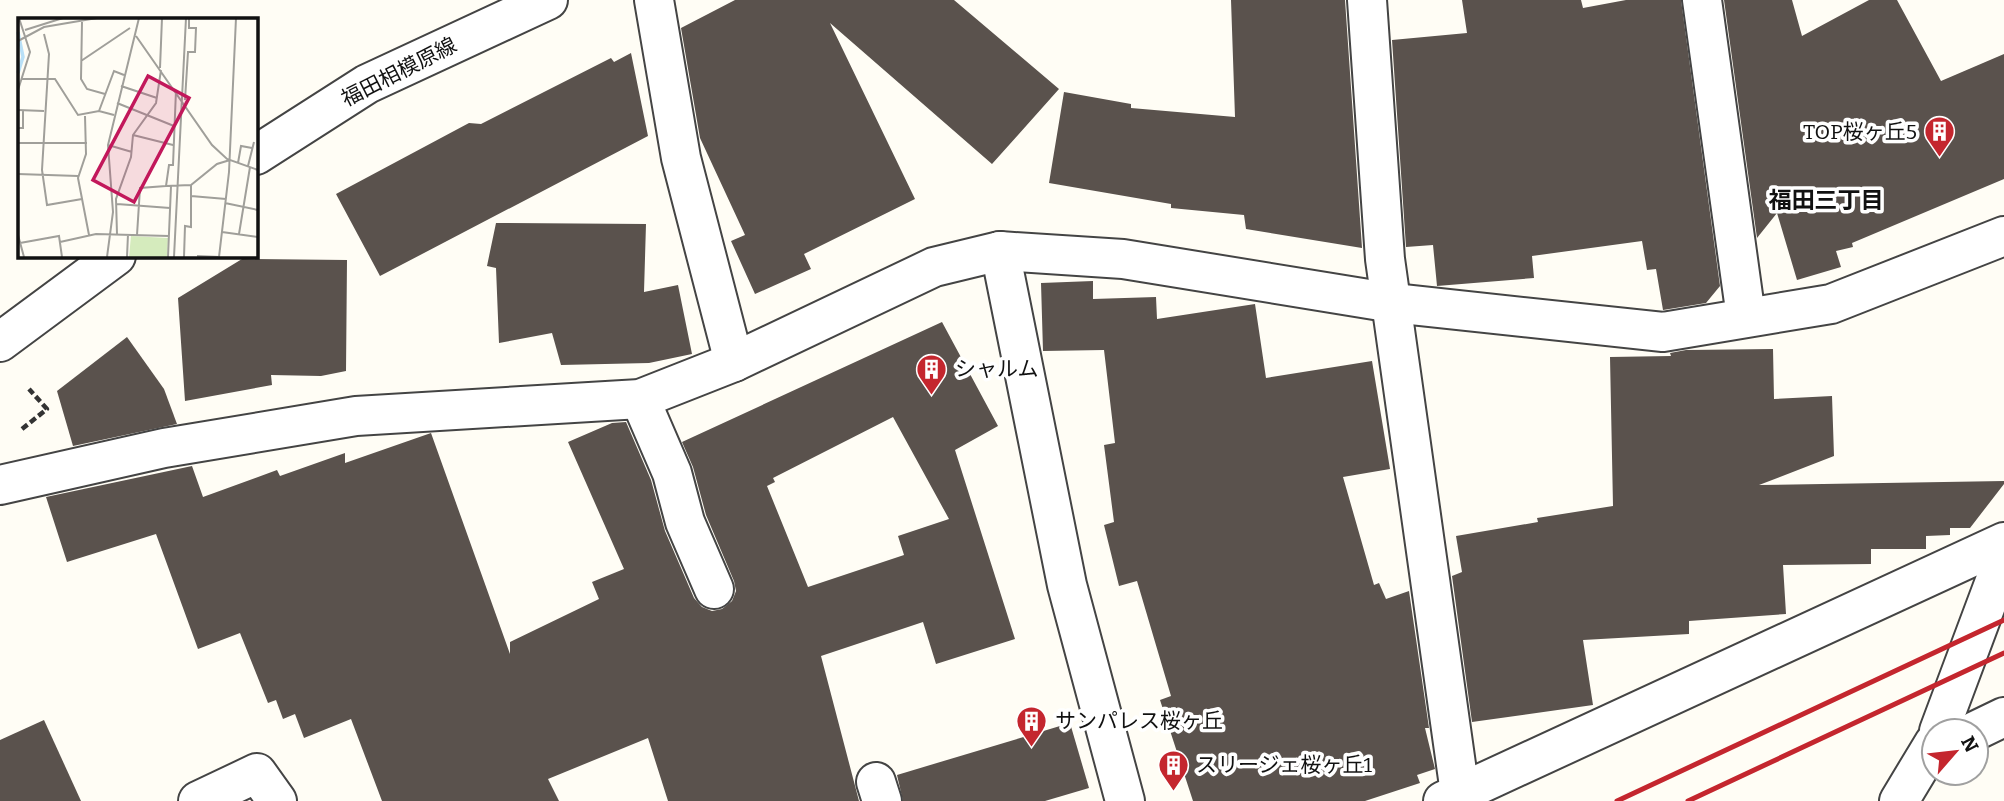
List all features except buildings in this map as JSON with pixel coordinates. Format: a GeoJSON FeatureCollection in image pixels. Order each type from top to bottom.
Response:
{"type":"FeatureCollection","features":[{"type":"Feature","properties":{"kind":"street","name":"福田相模原線"},"geometry":{"type":"LineString","coordinates":[[257,154],[367,84],[548,0]]}},
{"type":"Feature","properties":{"kind":"street"},"geometry":{"type":"LineString","coordinates":[[654,0],[681,158],[734,362]]}},
{"type":"Feature","properties":{"kind":"street"},"geometry":{"type":"LineString","coordinates":[[1367,0],[1385,259],[1452,797],[2004,542]]}},
{"type":"Feature","properties":{"kind":"street"},"geometry":{"type":"LineString","coordinates":[[1702,0],[1746,317]]}},
{"type":"Feature","properties":{"kind":"street"},"geometry":{"type":"LineString","coordinates":[[0,485],[164,448],[356,416],[640,399],[734,362],[934,267],[1000,251],[1123,259],[1392,303],[1663,332],[1831,304],[2004,236]]}},
{"type":"Feature","properties":{"kind":"street"},"geometry":{"type":"LineString","coordinates":[[1000,251],[1067,585],[1125,801]]}},
{"type":"Feature","properties":{"kind":"street"},"geometry":{"type":"LineString","coordinates":[[0,342],[115,257]]}},
{"type":"Feature","properties":{"kind":"street"},"geometry":{"type":"LineString","coordinates":[[640,399],[672,473],[685,522],[714,589]]}},
{"type":"Feature","properties":{"kind":"street"},"geometry":{"type":"LineString","coordinates":[[1944,717],[2004,557]]}},
{"type":"Feature","properties":{"kind":"street"},"geometry":{"type":"LineString","coordinates":[[1899,801],[1920,767]]}},
{"type":"Feature","properties":{"kind":"street"},"geometry":{"type":"LineString","coordinates":[[198,801],[257,773],[277,801]]}},
{"type":"Feature","properties":{"kind":"path"},"geometry":{"type":"LineString","coordinates":[[29,389],[47,409]]}},
{"type":"Feature","properties":{"kind":"railway"},"geometry":{"type":"LineString","coordinates":[[1617,801],[2004,620]]}},
{"type":"Feature","properties":{"kind":"railway"},"geometry":{"type":"LineString","coordinates":[[1688,801],[2004,653]]}},
{"type":"Feature","properties":{"kind":"place","name":"TOP桜ヶ丘5"},"geometry":{"type":"Point","coordinates":[1940,159]}},
{"type":"Feature","properties":{"kind":"place","name":"シャルム"},"geometry":{"type":"Point","coordinates":[932,396]}},
{"type":"Feature","properties":{"kind":"place","name":"サンパレス桜ヶ丘"},"geometry":{"type":"Point","coordinates":[1032,748]}},
{"type":"Feature","properties":{"kind":"place","name":"スリージェ桜ヶ丘1"},"geometry":{"type":"Point","coordinates":[1173,792]}},
{"type":"Feature","properties":{"kind":"district","name":"福田三丁目"},"geometry":{"type":"Point","coordinates":[1826,200]}}]}
